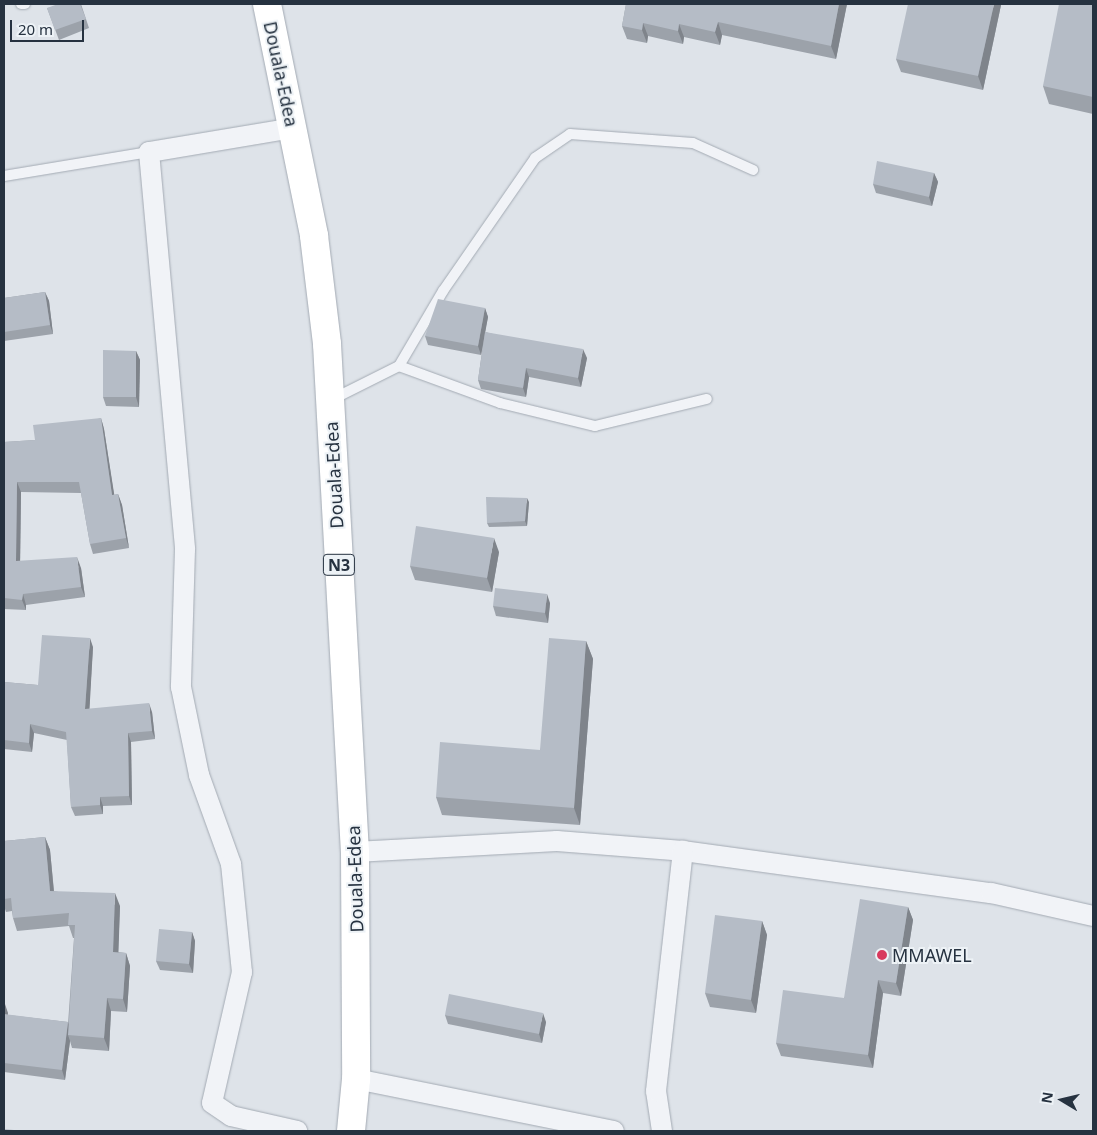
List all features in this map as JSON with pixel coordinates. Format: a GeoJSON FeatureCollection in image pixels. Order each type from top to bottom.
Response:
{"type":"FeatureCollection","features":[{"type":"Feature","properties":{"kind":"highway","name":"Douala-Edea"},"geometry":{"type":"LineString","coordinates":[[266,4],[314,236],[330,400],[355,852],[356,1079],[351,1131]]}},
{"type":"Feature","properties":{"kind":"street"},"geometry":{"type":"LineString","coordinates":[[293,128],[148,152],[184,549],[181,687],[199,775],[231,864],[242,972],[212,1103],[231,1116],[297,1131]]}},
{"type":"Feature","properties":{"kind":"street"},"geometry":{"type":"LineString","coordinates":[[355,852],[558,841],[683,851],[992,893],[1093,916]]}},
{"type":"Feature","properties":{"kind":"street"},"geometry":{"type":"LineString","coordinates":[[662,1131],[656,1091],[683,851]]}},
{"type":"Feature","properties":{"kind":"street"},"geometry":{"type":"LineString","coordinates":[[356,1079],[614,1131]]}},
{"type":"Feature","properties":{"kind":"lane"},"geometry":{"type":"LineString","coordinates":[[330,400],[398,366],[443,291],[534,158],[570,134],[693,143],[753,170]]}},
{"type":"Feature","properties":{"kind":"lane"},"geometry":{"type":"LineString","coordinates":[[4,176],[148,152]]}},
{"type":"Feature","properties":{"kind":"lane"},"geometry":{"type":"LineString","coordinates":[[398,366],[500,403],[595,426],[707,398]]}},
{"type":"Feature","properties":{"kind":"building"},"geometry":{"type":"Polygon","coordinates":[[[58,4],[80,4],[86,19],[55,30],[47,8],[58,4]]]}},
{"type":"Feature","properties":{"kind":"building"},"geometry":{"type":"Polygon","coordinates":[[[626,4],[839,4],[831,46],[718,22],[715,32],[679,24],[678,31],[643,23],[642,30],[622,26],[626,4]]]}},
{"type":"Feature","properties":{"kind":"building"},"geometry":{"type":"Polygon","coordinates":[[[908,4],[994,4],[978,76],[896,59],[908,4]]]}},
{"type":"Feature","properties":{"kind":"building"},"geometry":{"type":"Polygon","coordinates":[[[1059,4],[1093,4],[1093,97],[1043,86],[1059,4]]]}},
{"type":"Feature","properties":{"kind":"building"},"geometry":{"type":"Polygon","coordinates":[[[877,161],[934,173],[929,197],[873,184],[877,161]]]}},
{"type":"Feature","properties":{"kind":"building"},"geometry":{"type":"Polygon","coordinates":[[[45,292],[50,325],[4,332],[4,298],[45,292]]]}},
{"type":"Feature","properties":{"kind":"building"},"geometry":{"type":"Polygon","coordinates":[[[438,299],[485,308],[478,346],[425,336],[438,299]]]}},
{"type":"Feature","properties":{"kind":"building"},"geometry":{"type":"Polygon","coordinates":[[[485,332],[583,349],[578,378],[526,368],[523,388],[478,380],[485,332]]]}},
{"type":"Feature","properties":{"kind":"building"},"geometry":{"type":"Polygon","coordinates":[[[103,350],[136,351],[136,397],[103,397],[103,350]]]}},
{"type":"Feature","properties":{"kind":"building"},"geometry":{"type":"Polygon","coordinates":[[[101,418],[112,495],[118,494],[126,538],[90,544],[79,482],[17,482],[16,561],[77,557],[81,587],[23,594],[22,600],[4,598],[4,442],[35,440],[33,425],[101,418]]]}},
{"type":"Feature","properties":{"kind":"building"},"geometry":{"type":"Polygon","coordinates":[[[486,497],[527,498],[525,521],[487,523],[486,497]]]}},
{"type":"Feature","properties":{"kind":"building"},"geometry":{"type":"Polygon","coordinates":[[[416,526],[494,538],[487,578],[410,566],[416,526]]]}},
{"type":"Feature","properties":{"kind":"building"},"geometry":{"type":"Polygon","coordinates":[[[495,588],[547,594],[545,613],[493,606],[495,588]]]}},
{"type":"Feature","properties":{"kind":"building"},"geometry":{"type":"Polygon","coordinates":[[[42,635],[90,638],[85,709],[149,703],[152,731],[128,733],[129,796],[100,797],[100,805],[71,807],[66,732],[30,724],[29,743],[4,740],[4,682],[38,685],[42,635]]]}},
{"type":"Feature","properties":{"kind":"building"},"geometry":{"type":"Polygon","coordinates":[[[549,638],[586,641],[574,808],[436,797],[440,742],[540,750],[549,638]]]}},
{"type":"Feature","properties":{"kind":"building"},"geometry":{"type":"Polygon","coordinates":[[[45,837],[50,891],[115,893],[113,952],[126,953],[123,999],[107,998],[104,1038],[68,1035],[75,925],[68,925],[69,913],[13,918],[11,898],[4,899],[4,841],[45,837]]]}},
{"type":"Feature","properties":{"kind":"building"},"geometry":{"type":"Polygon","coordinates":[[[860,899],[908,907],[896,983],[878,980],[868,1055],[776,1043],[783,990],[844,998],[860,899]]]}},
{"type":"Feature","properties":{"kind":"building"},"geometry":{"type":"Polygon","coordinates":[[[715,915],[762,921],[751,1000],[705,993],[715,915]]]}},
{"type":"Feature","properties":{"kind":"building"},"geometry":{"type":"Polygon","coordinates":[[[159,929],[192,932],[189,964],[156,961],[159,929]]]}},
{"type":"Feature","properties":{"kind":"building"},"geometry":{"type":"Polygon","coordinates":[[[449,994],[543,1013],[539,1034],[445,1015],[449,994]]]}},
{"type":"Feature","properties":{"kind":"building"},"geometry":{"type":"Polygon","coordinates":[[[4,1014],[68,1022],[62,1070],[4,1063],[4,1014]]]}},
{"type":"Feature","properties":{"kind":"building"},"geometry":{"type":"Polygon","coordinates":[[[4,1129],[24,1131],[4,1131],[4,1129]]]}},
{"type":"Feature","properties":{"kind":"place","name":"MMAWEL"},"geometry":{"type":"Point","coordinates":[882,955]}}]}
